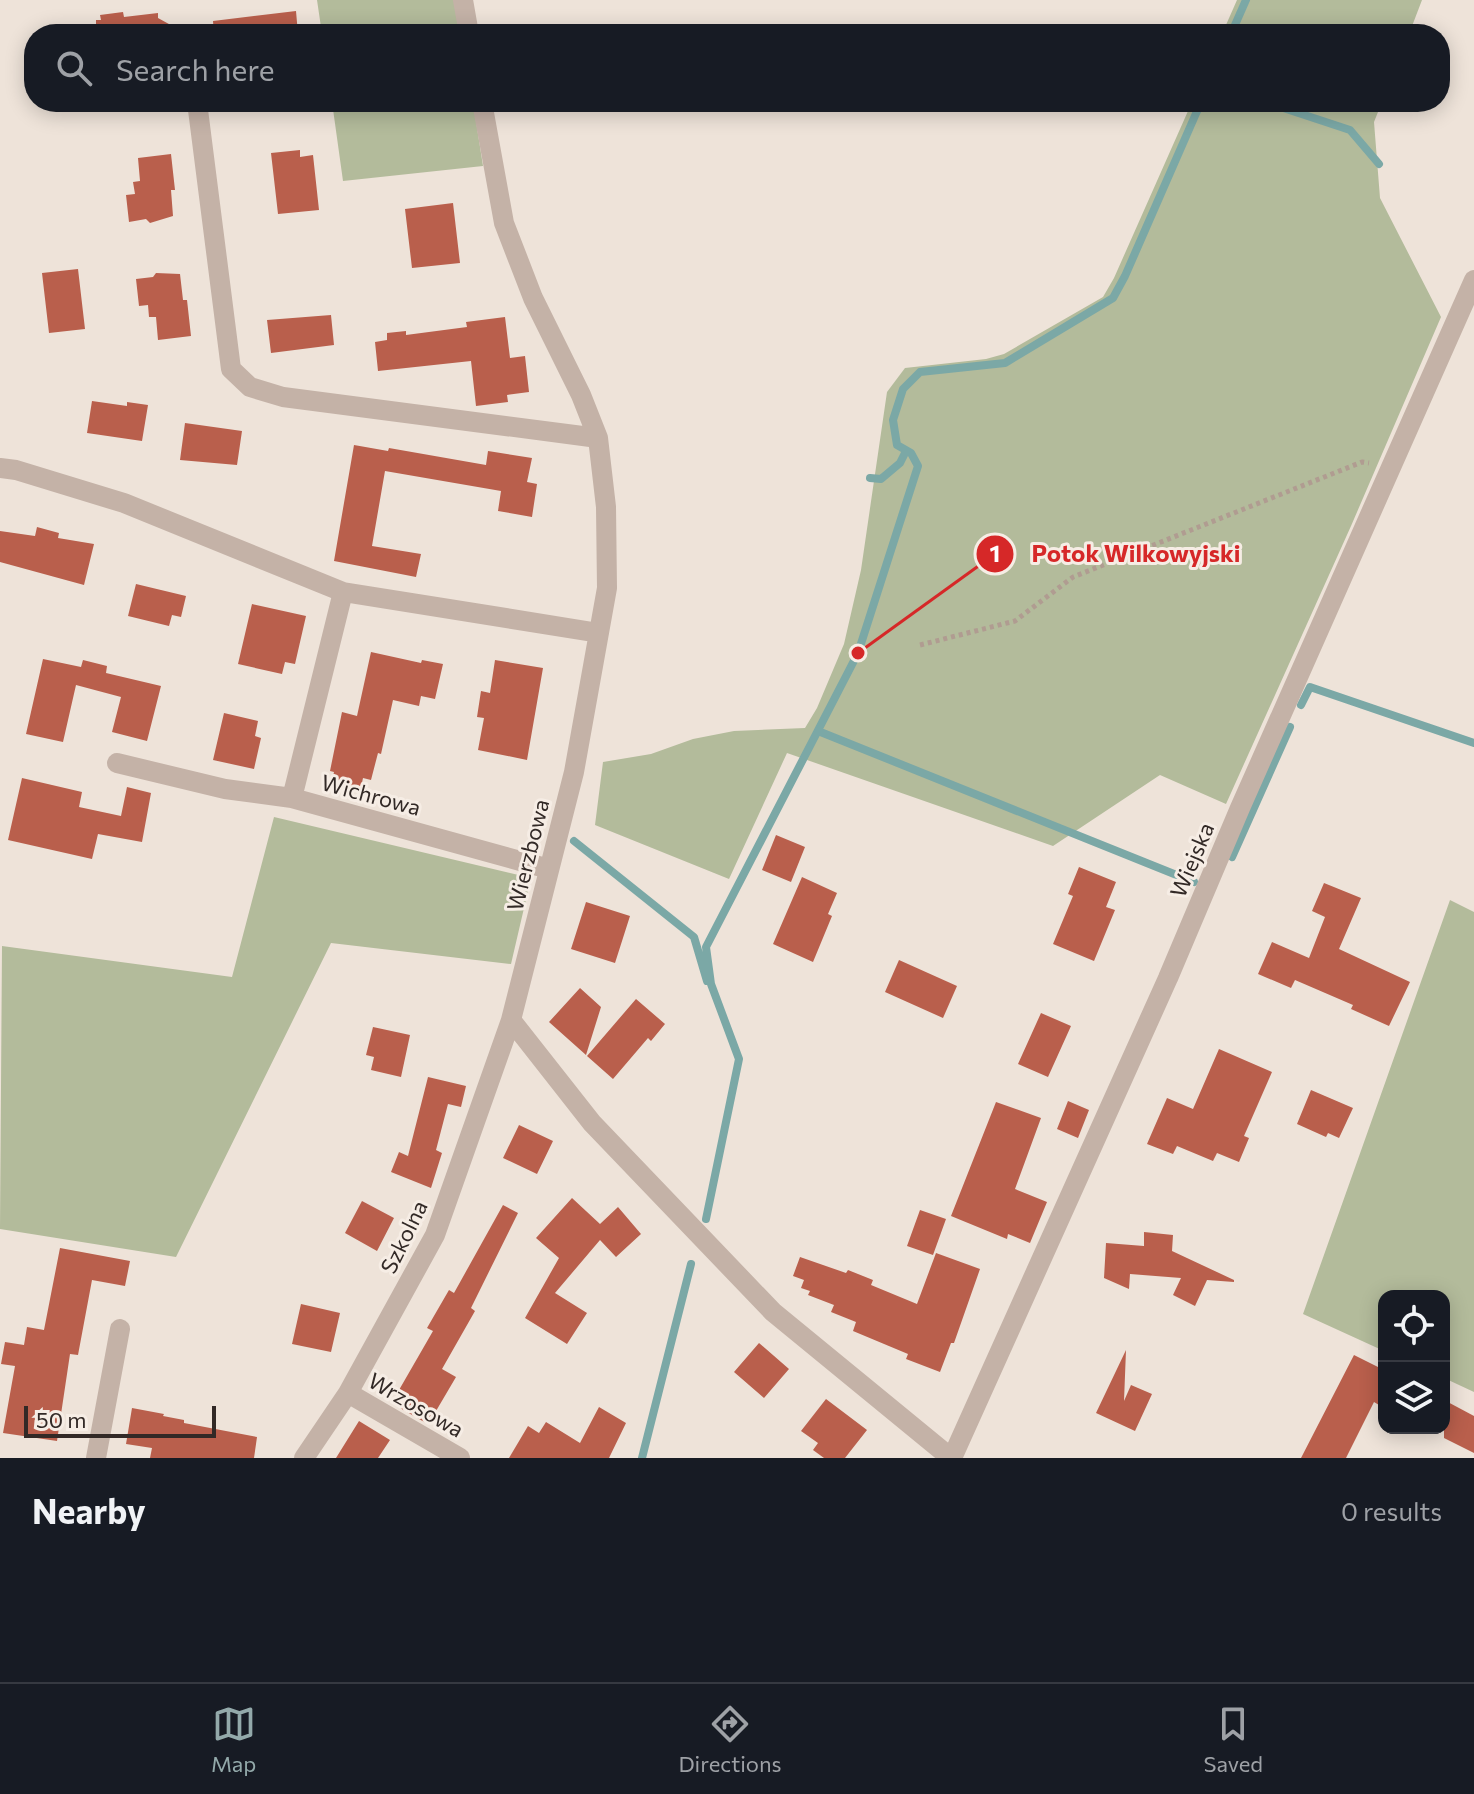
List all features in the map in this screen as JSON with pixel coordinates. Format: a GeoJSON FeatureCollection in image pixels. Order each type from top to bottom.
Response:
{"type":"FeatureCollection","features":[{"type":"Feature","properties":{"kind":"street"},"geometry":{"type":"LineString","coordinates":[[463,0],[467,24]]}},
{"type":"Feature","properties":{"kind":"street"},"geometry":{"type":"LineString","coordinates":[[198,112],[231,369],[250,387],[283,397],[598,438]]}},
{"type":"Feature","properties":{"kind":"street","name":"Wierzbowa"},"geometry":{"type":"LineString","coordinates":[[484,112],[504,223],[533,298],[581,395],[598,438],[606,507],[607,588],[574,772],[511,1020]]}},
{"type":"Feature","properties":{"kind":"street","name":"Wiejska"},"geometry":{"type":"LineString","coordinates":[[952,1458],[1168,978],[1474,280]]}},
{"type":"Feature","properties":{"kind":"street"},"geometry":{"type":"LineString","coordinates":[[0,468],[16,470],[124,503],[343,592],[599,633]]}},
{"type":"Feature","properties":{"kind":"street","name":"Wichrowa"},"geometry":{"type":"LineString","coordinates":[[343,592],[292,798],[549,869]]}},
{"type":"Feature","properties":{"kind":"street"},"geometry":{"type":"LineString","coordinates":[[117,763],[225,789],[292,798]]}},
{"type":"Feature","properties":{"kind":"street"},"geometry":{"type":"LineString","coordinates":[[511,1020],[592,1123],[773,1312],[952,1458]]}},
{"type":"Feature","properties":{"kind":"street","name":"Szkolna"},"geometry":{"type":"LineString","coordinates":[[304,1458],[348,1393],[435,1235],[511,1020]]}},
{"type":"Feature","properties":{"kind":"street"},"geometry":{"type":"LineString","coordinates":[[96,1458],[120,1329]]}},
{"type":"Feature","properties":{"kind":"street","name":"Wrzosowa"},"geometry":{"type":"LineString","coordinates":[[348,1393],[460,1458]]}},
{"type":"Feature","properties":{"kind":"path"},"geometry":{"type":"LineString","coordinates":[[920,645],[1015,621],[1073,577],[1362,462],[1393,465]]}},
{"type":"Feature","properties":{"kind":"green space"},"geometry":{"type":"Polygon","coordinates":[[[317,0],[456,0],[460,24],[321,24],[317,0]]]}},
{"type":"Feature","properties":{"kind":"green space"},"geometry":{"type":"Polygon","coordinates":[[[1237,0],[1422,0],[1413,24],[1226,24],[1237,0]]]}},
{"type":"Feature","properties":{"kind":"green space"},"geometry":{"type":"Polygon","coordinates":[[[333,112],[475,112],[483,166],[343,181],[333,112]]]}},
{"type":"Feature","properties":{"kind":"green space"},"geometry":{"type":"Polygon","coordinates":[[[1188,112],[1378,112],[1374,122],[1380,198],[1441,317],[1226,804],[1160,775],[1053,846],[787,753],[729,879],[595,825],[603,762],[651,754],[693,739],[734,731],[805,728],[817,708],[844,644],[861,570],[887,392],[905,368],[986,359],[1004,354],[1103,297],[1188,112]]]}},
{"type":"Feature","properties":{"kind":"green space"},"geometry":{"type":"Polygon","coordinates":[[[274,817],[531,878],[511,964],[331,943],[176,1257],[0,1229],[2,946],[232,977],[274,817]]]}},
{"type":"Feature","properties":{"kind":"green space"},"geometry":{"type":"Polygon","coordinates":[[[1450,900],[1474,912],[1474,1392],[1450,1381],[1450,1290],[1378,1290],[1378,1348],[1303,1314],[1450,900]]]}},
{"type":"Feature","properties":{"kind":"building"},"geometry":{"type":"Polygon","coordinates":[[[296,11],[297,24],[213,24],[213,21],[296,11]]]}},
{"type":"Feature","properties":{"kind":"building"},"geometry":{"type":"Polygon","coordinates":[[[123,12],[124,17],[158,13],[158,18],[169,24],[96,24],[96,20],[101,20],[100,15],[123,12]]]}},
{"type":"Feature","properties":{"kind":"building"},"geometry":{"type":"Polygon","coordinates":[[[300,150],[300,157],[313,155],[319,210],[278,214],[271,153],[300,150]]]}},
{"type":"Feature","properties":{"kind":"building"},"geometry":{"type":"Polygon","coordinates":[[[171,154],[175,190],[171,190],[173,216],[150,223],[146,219],[129,222],[126,195],[135,194],[133,182],[140,181],[138,158],[171,154]]]}},
{"type":"Feature","properties":{"kind":"building"},"geometry":{"type":"Polygon","coordinates":[[[453,203],[460,263],[412,268],[405,209],[453,203]]]}},
{"type":"Feature","properties":{"kind":"building"},"geometry":{"type":"Polygon","coordinates":[[[78,269],[85,329],[49,333],[42,273],[78,269]]]}},
{"type":"Feature","properties":{"kind":"building"},"geometry":{"type":"Polygon","coordinates":[[[156,273],[180,274],[191,336],[158,340],[156,317],[149,317],[148,305],[139,306],[136,279],[153,277],[156,273]]]}},
{"type":"Feature","properties":{"kind":"building"},"geometry":{"type":"Polygon","coordinates":[[[331,315],[334,345],[271,353],[267,320],[331,315]]]}},
{"type":"Feature","properties":{"kind":"building"},"geometry":{"type":"Polygon","coordinates":[[[505,317],[510,358],[525,356],[529,392],[507,395],[508,402],[476,406],[471,361],[378,371],[375,342],[387,340],[387,333],[406,331],[406,335],[467,327],[466,322],[505,317]]]}},
{"type":"Feature","properties":{"kind":"building"},"geometry":{"type":"Polygon","coordinates":[[[92,401],[127,406],[127,402],[148,405],[142,441],[87,433],[92,401]]]}},
{"type":"Feature","properties":{"kind":"building"},"geometry":{"type":"Polygon","coordinates":[[[185,423],[242,431],[237,465],[180,460],[185,423]]]}},
{"type":"Feature","properties":{"kind":"building"},"geometry":{"type":"Polygon","coordinates":[[[354,445],[486,465],[488,451],[532,458],[527,482],[537,484],[532,517],[498,511],[501,491],[385,471],[372,546],[421,554],[416,577],[334,561],[354,445]]]}},
{"type":"Feature","properties":{"kind":"building"},"geometry":{"type":"Polygon","coordinates":[[[37,527],[59,533],[58,538],[94,544],[84,585],[0,562],[0,531],[35,536],[37,527]]]}},
{"type":"Feature","properties":{"kind":"building"},"geometry":{"type":"Polygon","coordinates":[[[136,584],[186,596],[181,617],[172,615],[169,626],[128,616],[136,584]]]}},
{"type":"Feature","properties":{"kind":"building"},"geometry":{"type":"Polygon","coordinates":[[[252,604],[306,616],[295,664],[285,662],[282,674],[238,664],[252,604]]]}},
{"type":"Feature","properties":{"kind":"building"},"geometry":{"type":"Polygon","coordinates":[[[371,652],[421,663],[422,660],[443,664],[435,699],[421,696],[419,706],[393,700],[381,754],[378,753],[371,780],[363,778],[360,792],[331,786],[334,772],[330,771],[342,712],[357,716],[371,652]]]}},
{"type":"Feature","properties":{"kind":"building"},"geometry":{"type":"Polygon","coordinates":[[[43,659],[81,667],[83,660],[107,666],[106,673],[161,686],[147,741],[112,732],[121,697],[76,685],[63,742],[26,734],[43,659]]]}},
{"type":"Feature","properties":{"kind":"building"},"geometry":{"type":"Polygon","coordinates":[[[495,660],[543,668],[527,760],[478,750],[484,718],[477,717],[481,691],[490,693],[495,660]]]}},
{"type":"Feature","properties":{"kind":"building"},"geometry":{"type":"Polygon","coordinates":[[[224,713],[258,721],[255,736],[261,738],[254,769],[213,760],[224,713]]]}},
{"type":"Feature","properties":{"kind":"building"},"geometry":{"type":"Polygon","coordinates":[[[22,778],[82,792],[79,807],[121,816],[127,787],[151,793],[142,842],[98,834],[92,859],[8,840],[22,778]]]}},
{"type":"Feature","properties":{"kind":"building"},"geometry":{"type":"Polygon","coordinates":[[[776,835],[805,847],[791,882],[762,870],[776,835]]]}},
{"type":"Feature","properties":{"kind":"building"},"geometry":{"type":"Polygon","coordinates":[[[1079,867],[1116,882],[1106,907],[1115,910],[1094,961],[1053,944],[1073,896],[1068,894],[1079,867]]]}},
{"type":"Feature","properties":{"kind":"building"},"geometry":{"type":"Polygon","coordinates":[[[802,877],[837,893],[828,914],[832,916],[813,962],[773,944],[802,877]]]}},
{"type":"Feature","properties":{"kind":"building"},"geometry":{"type":"Polygon","coordinates":[[[1324,883],[1361,898],[1339,949],[1410,982],[1389,1026],[1351,1009],[1353,1005],[1295,980],[1291,988],[1258,974],[1272,942],[1309,958],[1325,917],[1312,911],[1324,883]]]}},
{"type":"Feature","properties":{"kind":"building"},"geometry":{"type":"Polygon","coordinates":[[[586,902],[630,916],[615,963],[571,949],[586,902]]]}},
{"type":"Feature","properties":{"kind":"building"},"geometry":{"type":"Polygon","coordinates":[[[899,960],[957,986],[943,1018],[885,992],[899,960]]]}},
{"type":"Feature","properties":{"kind":"building"},"geometry":{"type":"Polygon","coordinates":[[[580,988],[601,1007],[586,1055],[549,1022],[580,988]]]}},
{"type":"Feature","properties":{"kind":"building"},"geometry":{"type":"Polygon","coordinates":[[[636,999],[665,1024],[651,1041],[648,1038],[613,1079],[587,1056],[636,999]]]}},
{"type":"Feature","properties":{"kind":"building"},"geometry":{"type":"Polygon","coordinates":[[[1041,1013],[1071,1026],[1048,1077],[1018,1064],[1041,1013]]]}},
{"type":"Feature","properties":{"kind":"building"},"geometry":{"type":"Polygon","coordinates":[[[373,1027],[410,1035],[401,1077],[371,1070],[374,1057],[366,1055],[373,1027]]]}},
{"type":"Feature","properties":{"kind":"building"},"geometry":{"type":"Polygon","coordinates":[[[1219,1049],[1272,1072],[1244,1136],[1249,1138],[1239,1162],[1217,1153],[1213,1161],[1177,1146],[1173,1154],[1147,1144],[1167,1098],[1193,1109],[1219,1049]]]}},
{"type":"Feature","properties":{"kind":"building"},"geometry":{"type":"Polygon","coordinates":[[[428,1077],[466,1086],[461,1107],[448,1104],[436,1150],[442,1153],[431,1188],[391,1172],[399,1152],[408,1156],[428,1077]]]}},
{"type":"Feature","properties":{"kind":"building"},"geometry":{"type":"Polygon","coordinates":[[[1311,1090],[1353,1108],[1339,1138],[1328,1133],[1326,1137],[1297,1124],[1311,1090]]]}},
{"type":"Feature","properties":{"kind":"building"},"geometry":{"type":"Polygon","coordinates":[[[1068,1101],[1089,1110],[1078,1138],[1057,1129],[1068,1101]]]}},
{"type":"Feature","properties":{"kind":"building"},"geometry":{"type":"Polygon","coordinates":[[[996,1102],[1041,1118],[1015,1189],[1047,1202],[1030,1243],[1008,1234],[1007,1239],[951,1216],[996,1102]]]}},
{"type":"Feature","properties":{"kind":"building"},"geometry":{"type":"Polygon","coordinates":[[[519,1125],[553,1141],[537,1174],[503,1158],[519,1125]]]}},
{"type":"Feature","properties":{"kind":"building"},"geometry":{"type":"Polygon","coordinates":[[[572,1198],[600,1224],[618,1207],[641,1234],[616,1257],[600,1240],[555,1293],[587,1313],[567,1344],[525,1318],[559,1258],[536,1238],[572,1198]]]}},
{"type":"Feature","properties":{"kind":"building"},"geometry":{"type":"Polygon","coordinates":[[[362,1201],[394,1218],[377,1251],[345,1233],[362,1201]]]}},
{"type":"Feature","properties":{"kind":"building"},"geometry":{"type":"Polygon","coordinates":[[[503,1205],[518,1213],[471,1308],[475,1311],[442,1369],[456,1377],[426,1423],[400,1408],[407,1394],[399,1390],[433,1331],[427,1328],[449,1290],[454,1293],[503,1205]]]}},
{"type":"Feature","properties":{"kind":"building"},"geometry":{"type":"Polygon","coordinates":[[[920,1210],[946,1219],[933,1255],[907,1246],[920,1210]]]}},
{"type":"Feature","properties":{"kind":"building"},"geometry":{"type":"Polygon","coordinates":[[[1144,1232],[1173,1235],[1172,1251],[1234,1282],[1207,1280],[1195,1306],[1173,1295],[1181,1278],[1130,1274],[1129,1289],[1104,1278],[1106,1243],[1144,1246],[1144,1232]]]}},
{"type":"Feature","properties":{"kind":"building"},"geometry":{"type":"Polygon","coordinates":[[[60,1248],[130,1261],[125,1286],[92,1280],[78,1355],[70,1354],[57,1441],[3,1433],[15,1366],[1,1364],[5,1342],[24,1345],[27,1327],[44,1330],[60,1248]]]}},
{"type":"Feature","properties":{"kind":"building"},"geometry":{"type":"Polygon","coordinates":[[[936,1253],[980,1269],[954,1343],[951,1343],[940,1372],[906,1359],[908,1354],[853,1331],[856,1322],[831,1312],[834,1305],[808,1295],[810,1291],[801,1288],[804,1280],[793,1276],[800,1257],[873,1280],[871,1285],[917,1304],[936,1253]]]}},
{"type":"Feature","properties":{"kind":"building"},"geometry":{"type":"Polygon","coordinates":[[[301,1304],[340,1313],[331,1352],[292,1344],[301,1304]]]}},
{"type":"Feature","properties":{"kind":"building"},"geometry":{"type":"Polygon","coordinates":[[[759,1343],[789,1369],[764,1398],[734,1372],[759,1343]]]}},
{"type":"Feature","properties":{"kind":"building"},"geometry":{"type":"Polygon","coordinates":[[[1126,1350],[1124,1401],[1131,1385],[1152,1394],[1135,1431],[1096,1413],[1126,1350]]]}},
{"type":"Feature","properties":{"kind":"building"},"geometry":{"type":"Polygon","coordinates":[[[1354,1355],[1378,1367],[1378,1404],[1374,1402],[1346,1458],[1301,1458],[1354,1355]]]}},
{"type":"Feature","properties":{"kind":"building"},"geometry":{"type":"Polygon","coordinates":[[[826,1399],[867,1430],[845,1458],[824,1458],[813,1450],[818,1443],[801,1431],[826,1399]]]}},
{"type":"Feature","properties":{"kind":"building"},"geometry":{"type":"Polygon","coordinates":[[[1450,1403],[1474,1416],[1474,1453],[1444,1438],[1444,1434],[1450,1434],[1450,1403]]]}},
{"type":"Feature","properties":{"kind":"building"},"geometry":{"type":"Polygon","coordinates":[[[599,1407],[626,1423],[609,1458],[509,1458],[528,1426],[539,1433],[546,1422],[580,1443],[599,1407]]]}},
{"type":"Feature","properties":{"kind":"building"},"geometry":{"type":"Polygon","coordinates":[[[132,1408],[164,1414],[184,1420],[184,1423],[257,1437],[254,1458],[150,1458],[152,1448],[126,1444],[132,1408]]]}},
{"type":"Feature","properties":{"kind":"building"},"geometry":{"type":"Polygon","coordinates":[[[359,1421],[390,1440],[378,1458],[336,1458],[359,1421]]]}},
{"type":"Feature","properties":{"kind":"waterway"},"geometry":{"type":"LineString","coordinates":[[1235,24],[1246,0]]}},
{"type":"Feature","properties":{"kind":"waterway"},"geometry":{"type":"LineString","coordinates":[[706,1219],[739,1059],[711,984],[706,947],[858,653],[918,466],[911,453],[897,445],[893,420],[903,389],[920,372],[1005,363],[1113,298],[1197,112]]}},
{"type":"Feature","properties":{"kind":"waterway"},"geometry":{"type":"LineString","coordinates":[[1295,112],[1350,130],[1379,164]]}},
{"type":"Feature","properties":{"kind":"waterway"},"geometry":{"type":"LineString","coordinates":[[870,478],[881,479],[900,463],[906,451]]}},
{"type":"Feature","properties":{"kind":"waterway"},"geometry":{"type":"LineString","coordinates":[[1301,705],[1310,687],[1474,743]]}},
{"type":"Feature","properties":{"kind":"waterway"},"geometry":{"type":"LineString","coordinates":[[1232,857],[1290,727]]}},
{"type":"Feature","properties":{"kind":"waterway"},"geometry":{"type":"LineString","coordinates":[[818,731],[1194,882]]}},
{"type":"Feature","properties":{"kind":"waterway"},"geometry":{"type":"LineString","coordinates":[[574,841],[694,937],[707,981]]}},
{"type":"Feature","properties":{"kind":"waterway"},"geometry":{"type":"LineString","coordinates":[[642,1458],[691,1264]]}},
{"type":"Feature","properties":{"kind":"place","name":"Potok Wilkowyjski"},"geometry":{"type":"Point","coordinates":[858,653]}}]}
